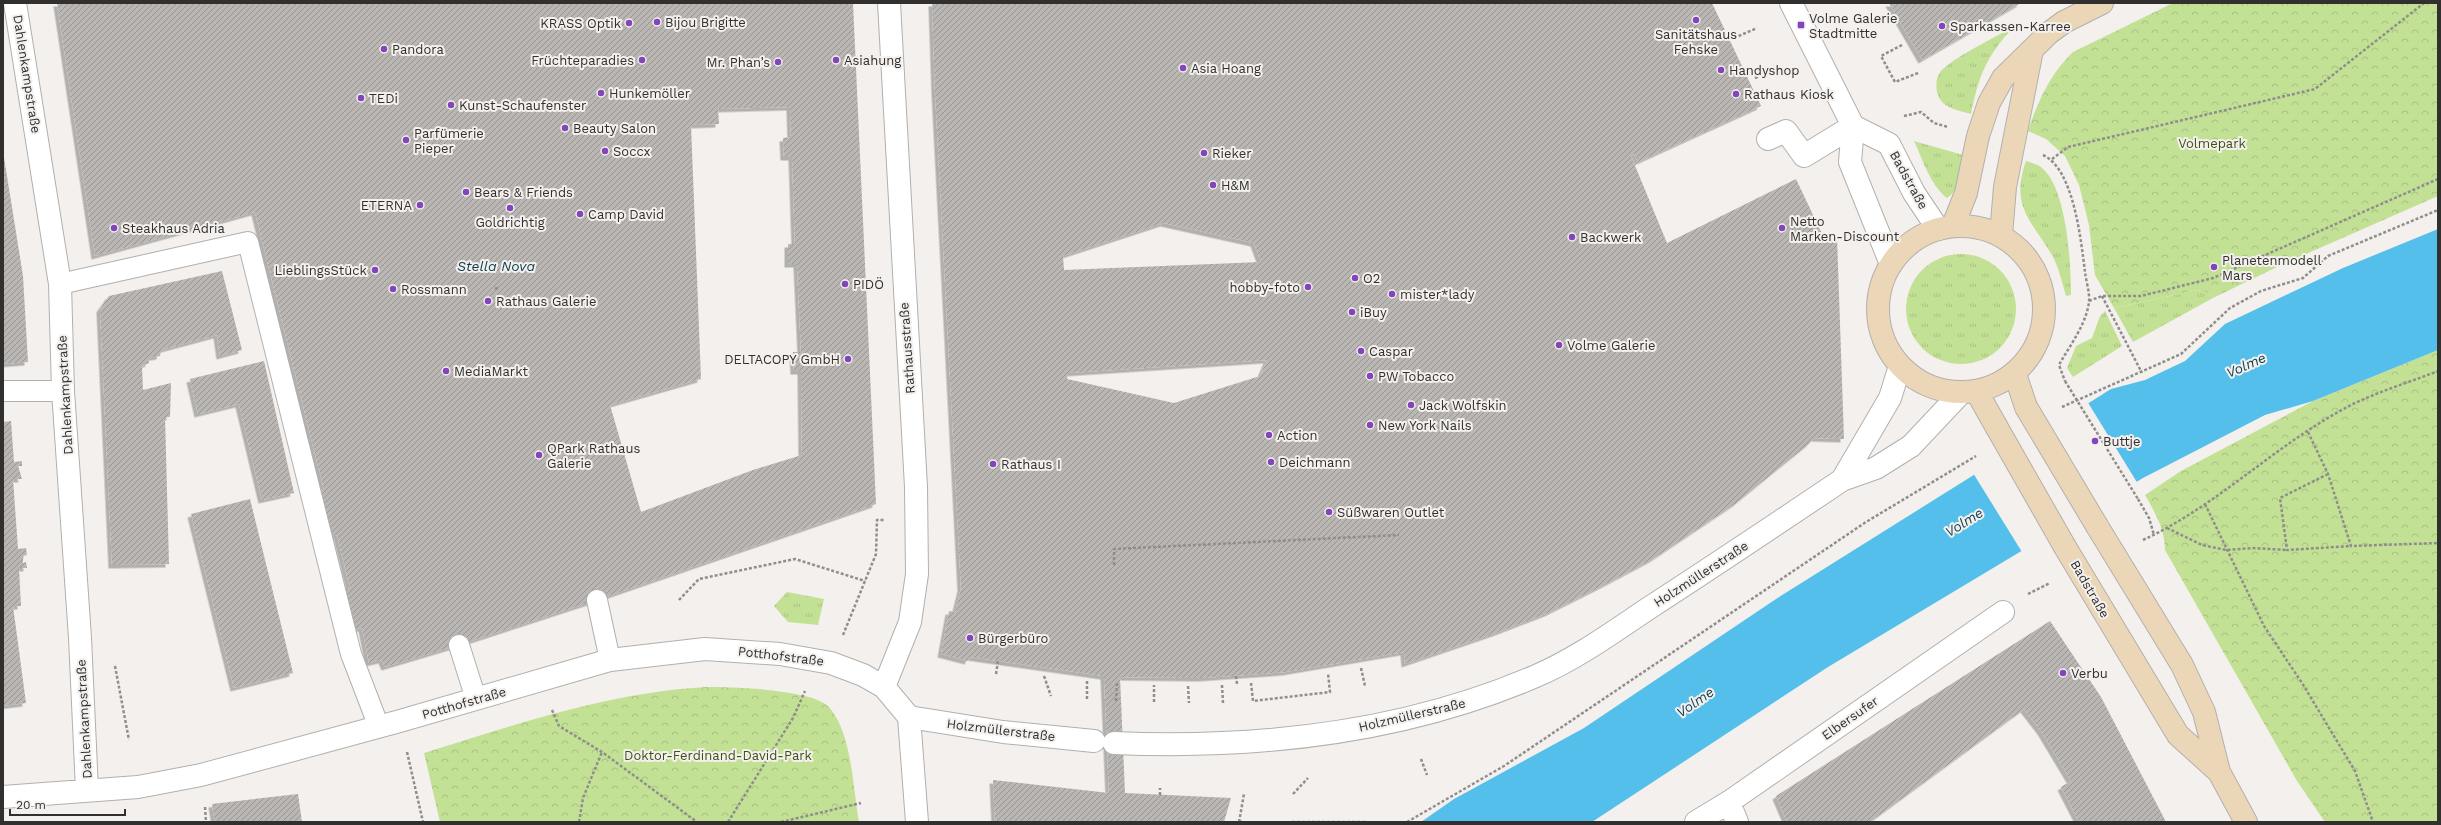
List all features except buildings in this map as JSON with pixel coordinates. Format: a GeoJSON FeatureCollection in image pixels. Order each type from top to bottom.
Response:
{"type":"FeatureCollection","features":[{"type":"Feature","properties":{"kind":"street","name":"Dahlenkampstraße"},"geometry":{"type":"LineString","coordinates":[[15,3],[60,284],[63,391],[80,638],[88,790]]}},
{"type":"Feature","properties":{"kind":"street","name":"Rathausstraße"},"geometry":{"type":"LineString","coordinates":[[884,687],[904,640],[914,600],[917,520],[894,130],[889,3]]}},
{"type":"Feature","properties":{"kind":"street"},"geometry":{"type":"LineString","coordinates":[[1791,3],[1854,126],[1850,162],[1891,264]]}},
{"type":"Feature","properties":{"kind":"street"},"geometry":{"type":"LineString","coordinates":[[1945,227],[1966,193],[1978,136],[1989,103],[2003,78],[2064,22],[2102,3]]}},
{"type":"Feature","properties":{"kind":"street"},"geometry":{"type":"LineString","coordinates":[[2001,234],[2005,187],[2032,50]]}},
{"type":"Feature","properties":{"kind":"street"},"geometry":{"type":"LineString","coordinates":[[1768,139],[1786,131],[1804,156],[1854,126]]}},
{"type":"Feature","properties":{"kind":"street","name":"Badstraße"},"geometry":{"type":"LineString","coordinates":[[1854,126],[1889,144],[1914,193],[1945,227]]}},
{"type":"Feature","properties":{"kind":"street"},"geometry":{"type":"LineString","coordinates":[[1945,227],[1977,227],[2001,234],[2016,246],[2029,262],[2041,288],[2043,317],[2036,345],[2015,374],[1998,387],[1968,394],[1933,387],[1909,374],[1900,366],[1890,353],[1879,325],[1879,296],[1883,278],[1891,264],[1902,249],[1912,242],[1945,227]]}},
{"type":"Feature","properties":{"kind":"street","name":"Holzmüllerstraße"},"geometry":{"type":"LineString","coordinates":[[1842,480],[1890,398],[1900,366]]}},
{"type":"Feature","properties":{"kind":"street","name":"Badstraße"},"geometry":{"type":"LineString","coordinates":[[2015,374],[2026,407],[2114,555],[2182,665],[2204,712],[2219,772],[2246,822]]}},
{"type":"Feature","properties":{"kind":"street","name":"Badstraße"},"geometry":{"type":"LineString","coordinates":[[1968,394],[1996,426],[2065,547],[2178,735],[2219,772]]}},
{"type":"Feature","properties":{"kind":"street","name":"Holzmüllerstraße"},"geometry":{"type":"LineString","coordinates":[[909,717],[1003,732],[1104,742],[1241,743],[1287,738],[1374,725],[1471,701],[1537,676],[1587,649],[1842,480],[1876,468],[1911,446],[1968,394]]}},
{"type":"Feature","properties":{"kind":"street","name":"Elbersufer"},"geometry":{"type":"LineString","coordinates":[[1696,822],[1729,802],[2003,612]]}},
{"type":"Feature","properties":{"kind":"street","name":"Potthofstraße"},"geometry":{"type":"LineString","coordinates":[[3,797],[138,787],[201,775],[379,727],[610,660],[705,649],[743,650],[823,661],[863,675],[884,687],[909,717]]}},
{"type":"Feature","properties":{"kind":"street"},"geometry":{"type":"LineString","coordinates":[[909,717],[917,822]]}},
{"type":"Feature","properties":{"kind":"street"},"geometry":{"type":"LineString","coordinates":[[1729,802],[1737,822]]}},
{"type":"Feature","properties":{"kind":"lane"},"geometry":{"type":"LineString","coordinates":[[60,284],[248,242],[351,654],[379,727]]}},
{"type":"Feature","properties":{"kind":"lane"},"geometry":{"type":"LineString","coordinates":[[3,391],[63,391]]}},
{"type":"Feature","properties":{"kind":"lane"},"geometry":{"type":"LineString","coordinates":[[597,600],[610,660]]}},
{"type":"Feature","properties":{"kind":"lane"},"geometry":{"type":"LineString","coordinates":[[459,645],[476,699]]}},
{"type":"Feature","properties":{"kind":"path"},"geometry":{"type":"LineString","coordinates":[[2052,159],[2068,148],[2315,89],[2424,3]]}},
{"type":"Feature","properties":{"kind":"path"},"geometry":{"type":"LineString","coordinates":[[1734,38],[1757,28]]}},
{"type":"Feature","properties":{"kind":"path"},"geometry":{"type":"LineString","coordinates":[[1902,45],[1881,56],[1895,82],[1918,73]]}},
{"type":"Feature","properties":{"kind":"path"},"geometry":{"type":"LineString","coordinates":[[1755,78],[1777,68]]}},
{"type":"Feature","properties":{"kind":"path"},"geometry":{"type":"LineString","coordinates":[[2089,301],[2102,296],[2140,296],[2213,278],[2438,179]]}},
{"type":"Feature","properties":{"kind":"path"},"geometry":{"type":"LineString","coordinates":[[2055,411],[2112,384],[2142,373],[2181,354],[2230,308],[2261,292],[2303,278],[2328,256],[2438,210]]}},
{"type":"Feature","properties":{"kind":"path"},"geometry":{"type":"LineString","coordinates":[[2102,296],[2142,373]]}},
{"type":"Feature","properties":{"kind":"path"},"geometry":{"type":"LineString","coordinates":[[2114,555],[2167,528],[2205,504],[2308,432],[2353,404],[2438,371]]}},
{"type":"Feature","properties":{"kind":"path"},"geometry":{"type":"LineString","coordinates":[[2065,381],[2149,518],[2154,535]]}},
{"type":"Feature","properties":{"kind":"path"},"geometry":{"type":"LineString","coordinates":[[2308,432],[2328,474],[2351,546]]}},
{"type":"Feature","properties":{"kind":"path"},"geometry":{"type":"LineString","coordinates":[[1407,822],[1504,766],[1866,522],[1981,453]]}},
{"type":"Feature","properties":{"kind":"path"},"geometry":{"type":"LineString","coordinates":[[2287,550],[2280,498],[2328,474]]}},
{"type":"Feature","properties":{"kind":"path"},"geometry":{"type":"LineString","coordinates":[[2205,504],[2264,626],[2302,683],[2355,771],[2373,822]]}},
{"type":"Feature","properties":{"kind":"path"},"geometry":{"type":"LineString","coordinates":[[728,822],[794,718],[805,691],[823,661],[866,580],[876,554],[877,520],[917,520]]}},
{"type":"Feature","properties":{"kind":"path"},"geometry":{"type":"LineString","coordinates":[[2167,528],[2202,545],[2226,550],[2253,548],[2287,550],[2438,543]]}},
{"type":"Feature","properties":{"kind":"path"},"geometry":{"type":"LineString","coordinates":[[1114,564],[1114,549],[1399,535]]}},
{"type":"Feature","properties":{"kind":"path"},"geometry":{"type":"LineString","coordinates":[[679,600],[699,579],[795,559],[866,580]]}},
{"type":"Feature","properties":{"kind":"path"},"geometry":{"type":"LineString","coordinates":[[996,674],[998,661]]}},
{"type":"Feature","properties":{"kind":"path"},"geometry":{"type":"LineString","coordinates":[[1362,668],[1365,686]]}},
{"type":"Feature","properties":{"kind":"path"},"geometry":{"type":"LineString","coordinates":[[1251,682],[1253,701],[1283,698],[1330,692],[1328,673]]}},
{"type":"Feature","properties":{"kind":"path"},"geometry":{"type":"LineString","coordinates":[[1044,676],[1051,696]]}},
{"type":"Feature","properties":{"kind":"path"},"geometry":{"type":"LineString","coordinates":[[1236,676],[1237,684]]}},
{"type":"Feature","properties":{"kind":"path"},"geometry":{"type":"LineString","coordinates":[[539,681],[559,726],[602,752],[697,822]]}},
{"type":"Feature","properties":{"kind":"path"},"geometry":{"type":"LineString","coordinates":[[1087,681],[1088,699]]}},
{"type":"Feature","properties":{"kind":"path"},"geometry":{"type":"LineString","coordinates":[[1116,701],[1117,683]]}},
{"type":"Feature","properties":{"kind":"path"},"geometry":{"type":"LineString","coordinates":[[1154,685],[1154,702]]}},
{"type":"Feature","properties":{"kind":"path"},"geometry":{"type":"LineString","coordinates":[[1222,685],[1223,703]]}},
{"type":"Feature","properties":{"kind":"path"},"geometry":{"type":"LineString","coordinates":[[1188,686],[1190,703]]}},
{"type":"Feature","properties":{"kind":"path"},"geometry":{"type":"LineString","coordinates":[[400,721],[423,822]]}},
{"type":"Feature","properties":{"kind":"path"},"geometry":{"type":"LineString","coordinates":[[579,822],[583,798],[602,752]]}},
{"type":"Feature","properties":{"kind":"path"},"geometry":{"type":"LineString","coordinates":[[1421,759],[1427,774]]}},
{"type":"Feature","properties":{"kind":"path"},"geometry":{"type":"LineString","coordinates":[[1293,794],[1308,778]]}},
{"type":"Feature","properties":{"kind":"path"},"geometry":{"type":"LineString","coordinates":[[1160,788],[1160,795]]}},
{"type":"Feature","properties":{"kind":"path"},"geometry":{"type":"LineString","coordinates":[[1243,822],[1239,822],[1244,794]]}},
{"type":"Feature","properties":{"kind":"path"},"geometry":{"type":"LineString","coordinates":[[781,822],[861,803]]}},
{"type":"Feature","properties":{"kind":"path"},"geometry":{"type":"LineString","coordinates":[[1292,822],[1367,822]]}},
{"type":"Feature","properties":{"kind":"green space","name":"Volmepark"},"geometry":{"type":"Polygon","coordinates":[[[2173,3],[2438,3],[2438,196],[2281,265],[2213,298],[2207,292],[2197,290],[2114,308],[2095,275],[2089,225],[2079,185],[2065,156],[2046,139],[2028,131],[2036,109],[2051,79],[2073,52],[2173,3]]]}},
{"type":"Feature","properties":{"kind":"green space"},"geometry":{"type":"Polygon","coordinates":[[[2004,32],[2009,32],[1988,61],[1980,80],[1971,114],[1950,108],[1942,102],[1937,92],[1936,83],[1939,74],[1943,69],[1968,52],[2004,32]]]}},
{"type":"Feature","properties":{"kind":"green space"},"geometry":{"type":"Polygon","coordinates":[[[1914,141],[1963,155],[1957,185],[1955,190],[1947,198],[1941,193],[1931,179],[1914,141]]]}},
{"type":"Feature","properties":{"kind":"green space"},"geometry":{"type":"Polygon","coordinates":[[[2026,161],[2042,168],[2050,178],[2057,192],[2066,227],[2070,265],[2071,295],[2066,296],[2052,255],[2025,212],[2020,190],[2026,161]]]}},
{"type":"Feature","properties":{"kind":"green space"},"geometry":{"type":"Polygon","coordinates":[[[1961,254],[1972,255],[1982,259],[2000,270],[2011,288],[2015,298],[2015,320],[2011,330],[2000,348],[1982,359],[1972,363],[1961,364],[1950,363],[1940,359],[1922,348],[1911,330],[1907,320],[1906,309],[1907,298],[1911,288],[1922,270],[1940,259],[1950,255],[1961,254]]]}},
{"type":"Feature","properties":{"kind":"green space"},"geometry":{"type":"Polygon","coordinates":[[[2197,290],[2207,292],[2213,298],[2133,342],[2114,308],[2197,290]]]}},
{"type":"Feature","properties":{"kind":"green space"},"geometry":{"type":"Polygon","coordinates":[[[2105,311],[2122,346],[2073,377],[2067,368],[2076,346],[2092,338],[2100,316],[2105,311]]]}},
{"type":"Feature","properties":{"kind":"green space"},"geometry":{"type":"Polygon","coordinates":[[[2438,350],[2438,822],[2325,822],[2297,781],[2165,550],[2165,543],[2161,528],[2145,495],[2181,471],[2313,401],[2438,350]]]}},
{"type":"Feature","properties":{"kind":"green space"},"geometry":{"type":"Polygon","coordinates":[[[787,592],[824,599],[818,625],[788,622],[774,606],[787,592]]]}},
{"type":"Feature","properties":{"kind":"green space","name":"Doktor-Ferdinand-David-Park"},"geometry":{"type":"Polygon","coordinates":[[[706,687],[771,690],[806,696],[820,701],[829,707],[837,718],[843,731],[847,746],[859,822],[440,822],[424,753],[563,711],[633,696],[669,690],[706,687]]]}},
{"type":"Feature","properties":{"kind":"water","name":"Volme"},"geometry":{"type":"Polygon","coordinates":[[[2438,229],[2438,350],[2313,401],[2265,415],[2143,478],[1828,667],[1592,822],[1421,822],[1454,799],[1584,728],[1779,597],[2111,389],[2145,380],[2185,361],[2225,324],[2343,268],[2438,229]]]}},
{"type":"Feature","properties":{"kind":"pier"},"geometry":{"type":"Polygon","coordinates":[[[2087,401],[2138,484],[2022,552],[1973,473],[2087,401]]]}},
{"type":"Feature","properties":{"kind":"place","name":"Sanitätshaus Fehske"},"geometry":{"type":"Point","coordinates":[1696,20]}},
{"type":"Feature","properties":{"kind":"place","name":"Bijou Brigitte"},"geometry":{"type":"Point","coordinates":[657,22]}},
{"type":"Feature","properties":{"kind":"place","name":"KRASS Optik"},"geometry":{"type":"Point","coordinates":[629,23]}},
{"type":"Feature","properties":{"kind":"place","name":"Volme Galerie Stadtmitte"},"geometry":{"type":"Point","coordinates":[1801,25]}},
{"type":"Feature","properties":{"kind":"place","name":"Sparkassen-Karree"},"geometry":{"type":"Point","coordinates":[1942,26]}},
{"type":"Feature","properties":{"kind":"place","name":"Pandora"},"geometry":{"type":"Point","coordinates":[384,49]}},
{"type":"Feature","properties":{"kind":"place","name":"Früchteparadies"},"geometry":{"type":"Point","coordinates":[642,60]}},
{"type":"Feature","properties":{"kind":"place","name":"Asiahung"},"geometry":{"type":"Point","coordinates":[836,60]}},
{"type":"Feature","properties":{"kind":"place","name":"Mr. Phan’s"},"geometry":{"type":"Point","coordinates":[778,62]}},
{"type":"Feature","properties":{"kind":"place","name":"Asia Hoang"},"geometry":{"type":"Point","coordinates":[1183,68]}},
{"type":"Feature","properties":{"kind":"place","name":"Handyshop"},"geometry":{"type":"Point","coordinates":[1721,70]}},
{"type":"Feature","properties":{"kind":"place","name":"Hunkemöller"},"geometry":{"type":"Point","coordinates":[601,93]}},
{"type":"Feature","properties":{"kind":"place","name":"Rathaus Kiosk"},"geometry":{"type":"Point","coordinates":[1736,94]}},
{"type":"Feature","properties":{"kind":"place","name":"TEDi"},"geometry":{"type":"Point","coordinates":[361,98]}},
{"type":"Feature","properties":{"kind":"place","name":"Kunst-Schaufenster"},"geometry":{"type":"Point","coordinates":[451,105]}},
{"type":"Feature","properties":{"kind":"place","name":"Beauty Salon"},"geometry":{"type":"Point","coordinates":[565,128]}},
{"type":"Feature","properties":{"kind":"place","name":"Parfümerie Pieper"},"geometry":{"type":"Point","coordinates":[406,140]}},
{"type":"Feature","properties":{"kind":"place","name":"Soccx"},"geometry":{"type":"Point","coordinates":[605,151]}},
{"type":"Feature","properties":{"kind":"place","name":"Rieker"},"geometry":{"type":"Point","coordinates":[1204,153]}},
{"type":"Feature","properties":{"kind":"place","name":"H&M"},"geometry":{"type":"Point","coordinates":[1213,185]}},
{"type":"Feature","properties":{"kind":"place","name":"Bears & Friends"},"geometry":{"type":"Point","coordinates":[466,192]}},
{"type":"Feature","properties":{"kind":"place","name":"ETERNA"},"geometry":{"type":"Point","coordinates":[420,205]}},
{"type":"Feature","properties":{"kind":"place","name":"Goldrichtig"},"geometry":{"type":"Point","coordinates":[510,208]}},
{"type":"Feature","properties":{"kind":"place","name":"Camp David"},"geometry":{"type":"Point","coordinates":[580,214]}},
{"type":"Feature","properties":{"kind":"place","name":"Steakhaus Adria"},"geometry":{"type":"Point","coordinates":[114,228]}},
{"type":"Feature","properties":{"kind":"place","name":"Netto Marken-Discount"},"geometry":{"type":"Point","coordinates":[1782,228]}},
{"type":"Feature","properties":{"kind":"place","name":"Backwerk"},"geometry":{"type":"Point","coordinates":[1572,237]}},
{"type":"Feature","properties":{"kind":"place","name":"Planetenmodell Mars"},"geometry":{"type":"Point","coordinates":[2214,267]}},
{"type":"Feature","properties":{"kind":"place","name":"LieblingsStück"},"geometry":{"type":"Point","coordinates":[375,270]}},
{"type":"Feature","properties":{"kind":"place","name":"O2"},"geometry":{"type":"Point","coordinates":[1355,278]}},
{"type":"Feature","properties":{"kind":"place","name":"PIDÖ"},"geometry":{"type":"Point","coordinates":[845,284]}},
{"type":"Feature","properties":{"kind":"place","name":"hobby-foto"},"geometry":{"type":"Point","coordinates":[1308,287]}},
{"type":"Feature","properties":{"kind":"place","name":"Rossmann"},"geometry":{"type":"Point","coordinates":[393,289]}},
{"type":"Feature","properties":{"kind":"place","name":"mister*lady"},"geometry":{"type":"Point","coordinates":[1392,294]}},
{"type":"Feature","properties":{"kind":"place","name":"Rathaus Galerie"},"geometry":{"type":"Point","coordinates":[488,301]}},
{"type":"Feature","properties":{"kind":"place","name":"iBuy"},"geometry":{"type":"Point","coordinates":[1352,312]}},
{"type":"Feature","properties":{"kind":"place","name":"Volme Galerie"},"geometry":{"type":"Point","coordinates":[1559,345]}},
{"type":"Feature","properties":{"kind":"place","name":"Caspar"},"geometry":{"type":"Point","coordinates":[1361,351]}},
{"type":"Feature","properties":{"kind":"place","name":"DELTACOPY GmbH"},"geometry":{"type":"Point","coordinates":[848,359]}},
{"type":"Feature","properties":{"kind":"place","name":"MediaMarkt"},"geometry":{"type":"Point","coordinates":[446,371]}},
{"type":"Feature","properties":{"kind":"place","name":"PW Tobacco"},"geometry":{"type":"Point","coordinates":[1370,376]}},
{"type":"Feature","properties":{"kind":"place","name":"Jack Wolfskin"},"geometry":{"type":"Point","coordinates":[1411,405]}},
{"type":"Feature","properties":{"kind":"place","name":"New York Nails"},"geometry":{"type":"Point","coordinates":[1370,425]}},
{"type":"Feature","properties":{"kind":"place","name":"Action"},"geometry":{"type":"Point","coordinates":[1269,435]}},
{"type":"Feature","properties":{"kind":"place","name":"Buttje"},"geometry":{"type":"Point","coordinates":[2095,441]}},
{"type":"Feature","properties":{"kind":"place","name":"QPark Rathaus Galerie"},"geometry":{"type":"Point","coordinates":[539,455]}},
{"type":"Feature","properties":{"kind":"place","name":"Deichmann"},"geometry":{"type":"Point","coordinates":[1271,462]}},
{"type":"Feature","properties":{"kind":"place","name":"Rathaus I"},"geometry":{"type":"Point","coordinates":[993,464]}},
{"type":"Feature","properties":{"kind":"place","name":"Süßwaren Outlet"},"geometry":{"type":"Point","coordinates":[1329,512]}},
{"type":"Feature","properties":{"kind":"place","name":"Bürgerbüro"},"geometry":{"type":"Point","coordinates":[970,638]}},
{"type":"Feature","properties":{"kind":"place","name":"Verbu"},"geometry":{"type":"Point","coordinates":[2063,673]}},
{"type":"Feature","properties":{"kind":"water label","name":"Stella Nova"},"geometry":{"type":"Point","coordinates":[496,266]}}]}
